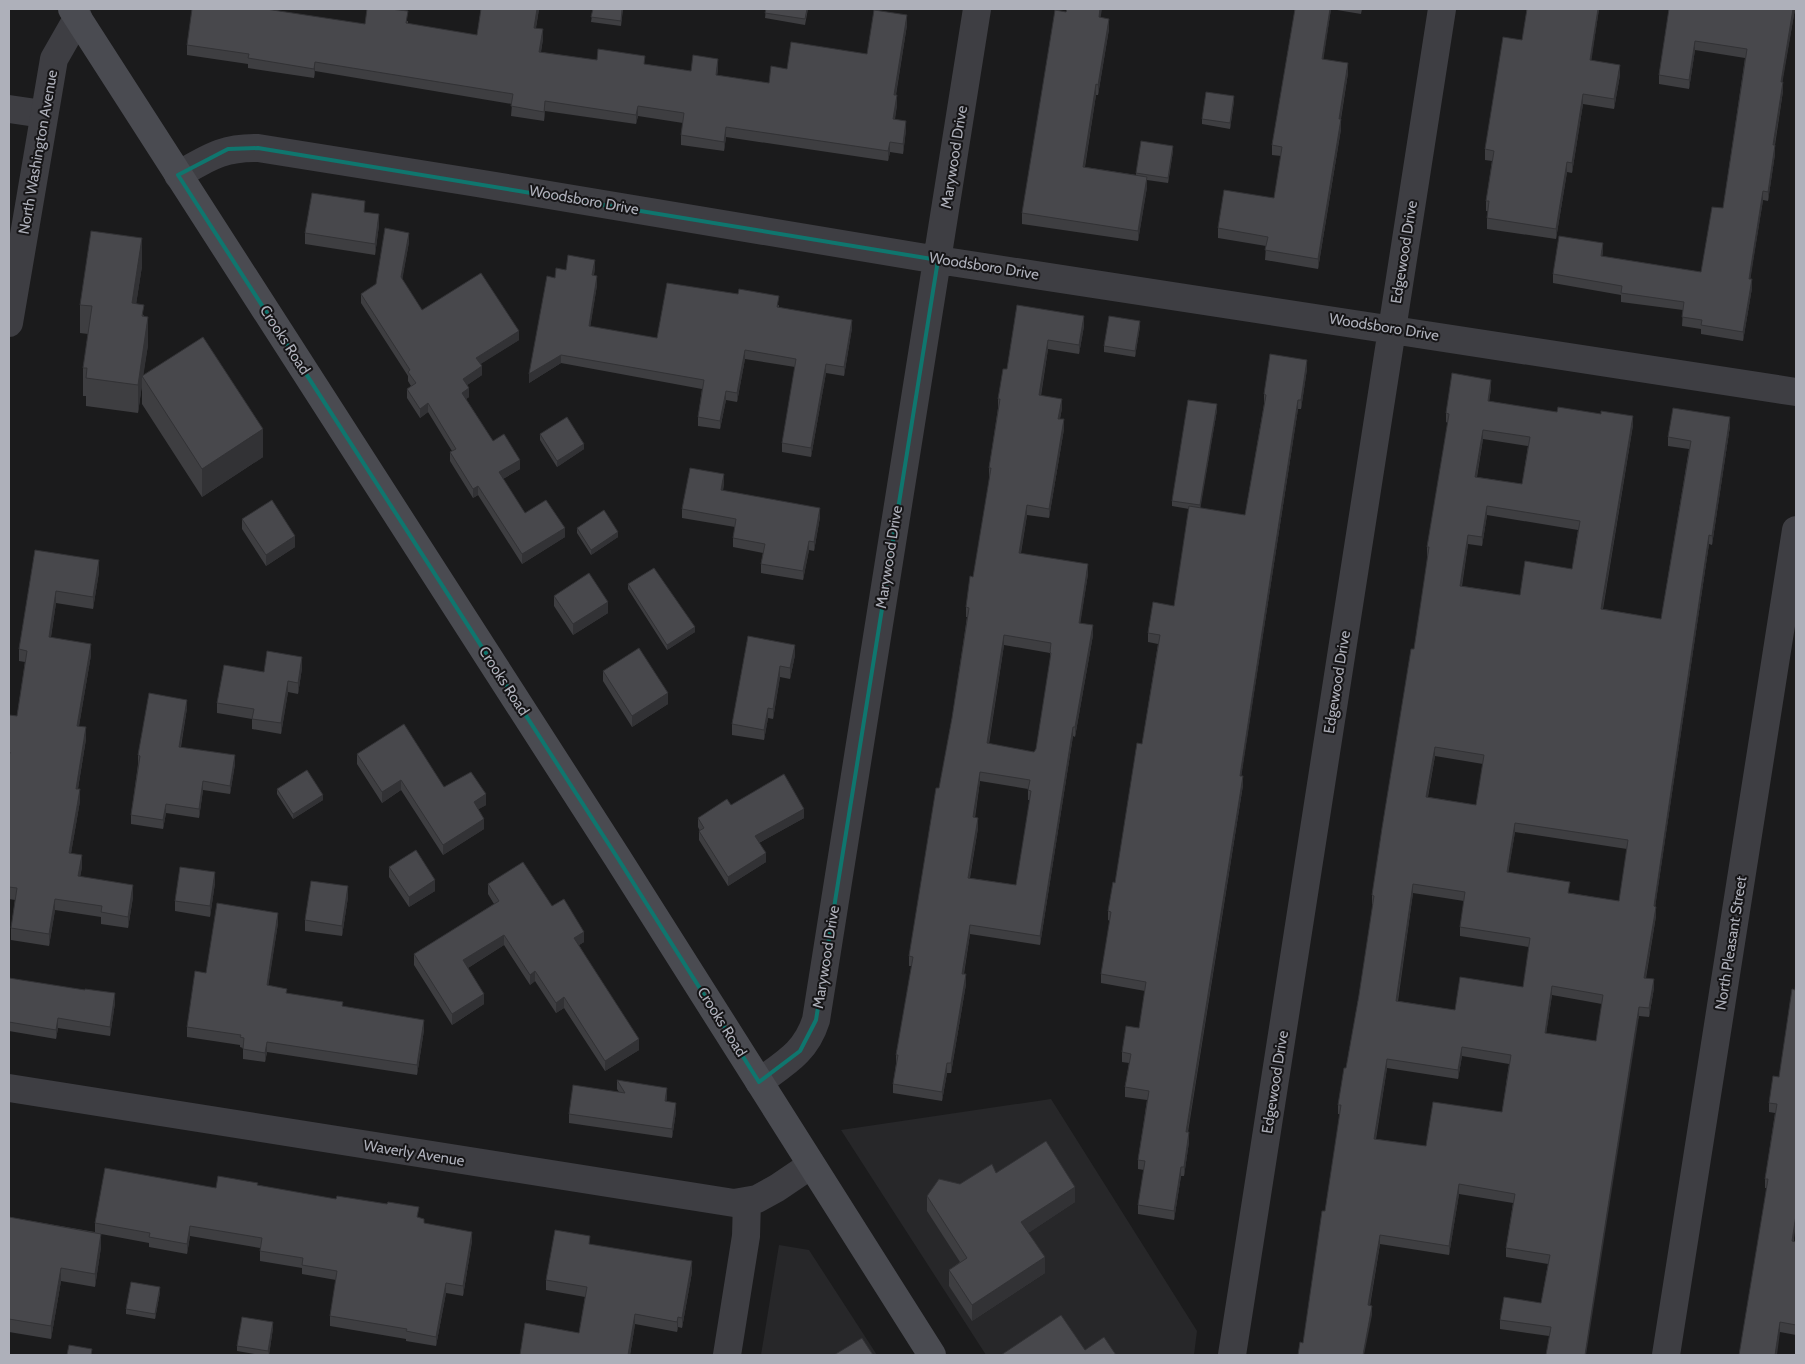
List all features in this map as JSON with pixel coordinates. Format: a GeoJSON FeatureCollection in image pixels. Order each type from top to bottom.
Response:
{"type":"FeatureCollection","features":[{"type":"Feature","properties":{"kind":"main road","name":"Crooks Road"},"geometry":{"type":"LineString","coordinates":[[75,13],[585,807],[932,1355]]}},
{"type":"Feature","properties":{"kind":"street","name":"Marywood Drive"},"geometry":{"type":"LineString","coordinates":[[759,1082],[800,1051],[812,1032],[816,1020],[977,9]]}},
{"type":"Feature","properties":{"kind":"street","name":"Edgewood Drive"},"geometry":{"type":"LineString","coordinates":[[1232,1355],[1442,9]]}},
{"type":"Feature","properties":{"kind":"street","name":"North Washington Avenue"},"geometry":{"type":"LineString","coordinates":[[9,323],[43,114],[54,59],[75,13]]}},
{"type":"Feature","properties":{"kind":"street"},"geometry":{"type":"LineString","coordinates":[[9,109],[43,114]]}},
{"type":"Feature","properties":{"kind":"street","name":"Woodsboro Drive"},"geometry":{"type":"LineString","coordinates":[[178,175],[213,155],[228,149],[258,148],[477,182],[938,260],[1796,392]]}},
{"type":"Feature","properties":{"kind":"street","name":"North Pleasant Street"},"geometry":{"type":"LineString","coordinates":[[1666,1355],[1796,530]]}},
{"type":"Feature","properties":{"kind":"street","name":"Waverly Avenue"},"geometry":{"type":"LineString","coordinates":[[9,1088],[734,1203],[757,1199],[811,1165]]}},
{"type":"Feature","properties":{"kind":"street"},"geometry":{"type":"LineString","coordinates":[[727,1355],[746,1236],[747,1202]]}},
{"type":"Feature","properties":{"kind":"highlighted area"},"geometry":{"type":"Polygon","coordinates":[[[258,148],[938,260],[816,1020],[800,1051],[759,1082],[617,857],[178,175],[228,149],[258,148]]]}},
{"type":"Feature","properties":{"kind":"shaded area"},"geometry":{"type":"Polygon","coordinates":[[[1051,1099],[1197,1331],[1194,1355],[986,1355],[841,1130],[1051,1099]]]}},
{"type":"Feature","properties":{"kind":"shaded area"},"geometry":{"type":"Polygon","coordinates":[[[779,1245],[809,1250],[877,1355],[761,1355],[779,1245]]]}},
{"type":"Feature","properties":{"kind":"building"},"geometry":{"type":"Polygon","coordinates":[[[192,9],[266,9],[365,24],[367,9],[390,9],[408,11],[406,23],[477,35],[481,9],[537,9],[534,28],[543,29],[539,52],[597,60],[598,49],[645,56],[644,64],[691,71],[693,55],[718,59],[716,75],[769,83],[771,66],[787,69],[791,42],[867,54],[874,10],[907,15],[894,95],[897,95],[893,119],[906,121],[903,144],[890,142],[888,151],[726,127],[724,142],[681,135],[684,113],[638,106],[636,115],[545,101],[544,112],[511,106],[513,94],[315,62],[314,69],[248,58],[249,54],[187,45],[192,9]]]}},
{"type":"Feature","properties":{"kind":"building"},"geometry":{"type":"Polygon","coordinates":[[[593,9],[622,9],[621,21],[591,17],[593,9]]]}},
{"type":"Feature","properties":{"kind":"building"},"geometry":{"type":"Polygon","coordinates":[[[766,9],[807,9],[805,19],[765,13],[766,9]]]}},
{"type":"Feature","properties":{"kind":"building"},"geometry":{"type":"Polygon","coordinates":[[[1067,9],[1100,9],[1099,17],[1109,19],[1098,85],[1096,84],[1083,167],[1147,177],[1138,231],[1022,213],[1055,10],[1066,12],[1067,9]]]}},
{"type":"Feature","properties":{"kind":"building"},"geometry":{"type":"Polygon","coordinates":[[[1295,9],[1330,9],[1322,59],[1348,63],[1339,119],[1341,119],[1318,259],[1265,250],[1268,237],[1218,228],[1224,190],[1274,198],[1282,147],[1272,145],[1295,9]]]}},
{"type":"Feature","properties":{"kind":"building"},"geometry":{"type":"Polygon","coordinates":[[[1527,9],[1598,9],[1590,60],[1620,65],[1614,99],[1583,94],[1572,163],[1567,162],[1556,229],[1487,218],[1489,201],[1486,201],[1494,151],[1485,149],[1503,37],[1522,40],[1527,9]]]}},
{"type":"Feature","properties":{"kind":"building"},"geometry":{"type":"Polygon","coordinates":[[[1669,9],[1793,9],[1781,82],[1783,82],[1768,192],[1763,191],[1749,279],[1752,279],[1743,332],[1701,325],[1702,320],[1682,317],[1684,302],[1621,293],[1622,286],[1553,274],[1559,236],[1603,243],[1601,256],[1701,272],[1712,207],[1723,208],[1747,49],[1695,41],[1689,80],[1659,75],[1669,9]]]}},
{"type":"Feature","properties":{"kind":"building"},"geometry":{"type":"Polygon","coordinates":[[[1206,92],[1234,96],[1230,123],[1202,119],[1206,92]]]}},
{"type":"Feature","properties":{"kind":"building"},"geometry":{"type":"Polygon","coordinates":[[[1141,141],[1173,146],[1168,178],[1136,173],[1141,141]]]}},
{"type":"Feature","properties":{"kind":"building"},"geometry":{"type":"Polygon","coordinates":[[[312,193],[365,201],[364,212],[379,214],[375,244],[305,233],[312,193]]]}},
{"type":"Feature","properties":{"kind":"building"},"geometry":{"type":"Polygon","coordinates":[[[385,228],[409,233],[401,277],[422,310],[481,273],[519,331],[476,358],[482,366],[463,379],[469,388],[462,393],[493,441],[504,434],[520,460],[499,472],[525,513],[546,500],[565,528],[522,554],[478,486],[473,489],[450,452],[456,449],[428,403],[420,409],[407,389],[416,383],[408,372],[410,370],[361,294],[376,284],[385,228]]]}},
{"type":"Feature","properties":{"kind":"building"},"geometry":{"type":"Polygon","coordinates":[[[91,231],[142,238],[132,303],[144,305],[142,316],[148,317],[138,385],[86,378],[87,368],[83,368],[92,306],[80,305],[91,231]]]}},
{"type":"Feature","properties":{"kind":"building"},"geometry":{"type":"Polygon","coordinates":[[[568,255],[595,260],[592,275],[597,276],[589,326],[657,338],[667,283],[738,294],[739,289],[779,296],[777,307],[852,320],[844,367],[826,364],[811,448],[782,443],[796,359],[745,350],[737,393],[726,391],[720,421],[698,417],[704,380],[561,355],[529,374],[547,276],[555,278],[556,268],[566,270],[568,255]]]}},
{"type":"Feature","properties":{"kind":"building"},"geometry":{"type":"Polygon","coordinates":[[[1017,305],[1084,316],[1079,345],[1048,340],[1039,395],[1062,399],[1058,419],[1064,419],[1049,509],[1027,505],[1019,553],[1088,564],[1079,623],[1093,625],[1075,727],[1073,727],[1040,936],[970,925],[962,974],[966,974],[951,1063],[947,1063],[942,1092],[893,1084],[898,1055],[896,1055],[913,957],[909,956],[936,788],[939,788],[952,718],[969,608],[966,607],[970,576],[973,577],[991,468],[989,468],[1003,369],[1007,369],[1017,305]],[[1004,635],[987,743],[1034,752],[1051,653],[1051,643],[1004,635]],[[980,772],[973,817],[978,818],[968,878],[1016,885],[1031,791],[1028,790],[1030,780],[980,772]]]}},
{"type":"Feature","properties":{"kind":"building"},"geometry":{"type":"Polygon","coordinates":[[[1109,316],[1140,321],[1135,351],[1104,346],[1109,316]]]}},
{"type":"Feature","properties":{"kind":"building"},"geometry":{"type":"Polygon","coordinates":[[[203,337],[263,429],[202,469],[142,376],[203,337]]]}},
{"type":"Feature","properties":{"kind":"building"},"geometry":{"type":"Polygon","coordinates":[[[1270,354],[1307,360],[1301,400],[1298,400],[1240,776],[1243,776],[1186,1132],[1189,1132],[1184,1167],[1181,1167],[1174,1211],[1138,1205],[1145,1161],[1138,1160],[1149,1091],[1125,1087],[1131,1054],[1122,1052],[1126,1026],[1139,1028],[1146,982],[1101,974],[1111,912],[1108,911],[1113,882],[1115,883],[1137,743],[1142,744],[1160,635],[1148,633],[1153,602],[1174,606],[1189,506],[1245,515],[1266,395],[1264,394],[1270,354]]]}},
{"type":"Feature","properties":{"kind":"building"},"geometry":{"type":"Polygon","coordinates":[[[1452,373],[1491,380],[1488,401],[1557,412],[1558,407],[1601,414],[1601,411],[1633,416],[1601,609],[1661,619],[1691,441],[1668,437],[1673,408],[1730,417],[1712,536],[1709,535],[1654,906],[1656,907],[1644,978],[1654,979],[1649,1008],[1639,1007],[1585,1355],[1546,1355],[1551,1327],[1500,1320],[1504,1297],[1541,1303],[1550,1255],[1506,1248],[1515,1194],[1459,1184],[1449,1246],[1380,1235],[1368,1305],[1372,1306],[1363,1355],[1298,1355],[1300,1342],[1303,1343],[1322,1211],[1325,1211],[1341,1105],[1338,1105],[1359,995],[1382,828],[1411,649],[1414,649],[1429,547],[1427,547],[1449,414],[1446,413],[1452,373]],[[1483,430],[1475,477],[1522,484],[1530,437],[1483,430]],[[1487,506],[1482,537],[1468,535],[1460,586],[1520,595],[1525,561],[1572,569],[1580,521],[1487,506]],[[1435,747],[1426,797],[1476,805],[1484,755],[1435,747]],[[1515,823],[1507,872],[1570,882],[1568,893],[1619,901],[1628,840],[1515,823]],[[1413,884],[1396,1001],[1455,1010],[1460,977],[1523,987],[1530,938],[1460,927],[1465,892],[1413,884]],[[1552,986],[1545,1033],[1596,1041],[1603,995],[1552,986]],[[1462,1047],[1458,1070],[1387,1059],[1374,1139],[1426,1146],[1433,1102],[1502,1112],[1511,1055],[1462,1047]]]}},
{"type":"Feature","properties":{"kind":"building"},"geometry":{"type":"Polygon","coordinates":[[[1188,400],[1217,404],[1200,505],[1172,501],[1188,400]]]}},
{"type":"Feature","properties":{"kind":"building"},"geometry":{"type":"Polygon","coordinates":[[[567,417],[584,444],[557,461],[540,434],[567,417]]]}},
{"type":"Feature","properties":{"kind":"building"},"geometry":{"type":"Polygon","coordinates":[[[690,468],[724,474],[721,490],[820,508],[814,542],[809,541],[803,571],[761,564],[765,544],[733,538],[736,519],[682,509],[690,468]]]}},
{"type":"Feature","properties":{"kind":"building"},"geometry":{"type":"Polygon","coordinates":[[[272,500],[295,536],[266,555],[242,519],[272,500]]]}},
{"type":"Feature","properties":{"kind":"building"},"geometry":{"type":"Polygon","coordinates":[[[604,510],[618,532],[591,550],[577,528],[604,510]]]}},
{"type":"Feature","properties":{"kind":"building"},"geometry":{"type":"Polygon","coordinates":[[[35,550],[99,560],[93,597],[56,591],[49,637],[91,644],[77,726],[86,727],[76,789],[80,789],[69,853],[82,855],[78,876],[133,885],[128,917],[101,912],[102,906],[55,899],[49,934],[11,928],[17,888],[9,887],[9,715],[17,716],[27,651],[19,649],[35,550]]]}},
{"type":"Feature","properties":{"kind":"building"},"geometry":{"type":"Polygon","coordinates":[[[654,568],[695,627],[667,645],[628,584],[654,568]]]}},
{"type":"Feature","properties":{"kind":"building"},"geometry":{"type":"Polygon","coordinates":[[[589,573],[608,602],[573,624],[554,596],[589,573]]]}},
{"type":"Feature","properties":{"kind":"building"},"geometry":{"type":"Polygon","coordinates":[[[748,636],[795,645],[790,668],[780,666],[773,709],[768,708],[764,730],[732,724],[748,636]]]}},
{"type":"Feature","properties":{"kind":"building"},"geometry":{"type":"Polygon","coordinates":[[[639,648],[668,693],[632,716],[603,671],[639,648]]]}},
{"type":"Feature","properties":{"kind":"building"},"geometry":{"type":"Polygon","coordinates":[[[267,651],[302,657],[298,683],[288,681],[281,723],[252,719],[254,709],[217,703],[224,665],[264,672],[267,651]]]}},
{"type":"Feature","properties":{"kind":"building"},"geometry":{"type":"Polygon","coordinates":[[[149,693],[187,700],[179,747],[235,755],[230,786],[203,781],[199,809],[166,804],[163,820],[131,815],[140,756],[138,755],[149,693]]]}},
{"type":"Feature","properties":{"kind":"building"},"geometry":{"type":"Polygon","coordinates":[[[404,724],[444,787],[471,772],[486,794],[474,802],[484,819],[443,845],[401,780],[382,792],[357,754],[404,724]]]}},
{"type":"Feature","properties":{"kind":"building"},"geometry":{"type":"Polygon","coordinates":[[[307,770],[323,795],[293,814],[277,789],[307,770]]]}},
{"type":"Feature","properties":{"kind":"building"},"geometry":{"type":"Polygon","coordinates":[[[784,774],[804,809],[755,836],[766,853],[728,877],[699,831],[704,828],[698,818],[727,799],[731,805],[784,774]]]}},
{"type":"Feature","properties":{"kind":"building"},"geometry":{"type":"Polygon","coordinates":[[[416,850],[435,880],[409,897],[389,867],[416,850]]]}},
{"type":"Feature","properties":{"kind":"building"},"geometry":{"type":"Polygon","coordinates":[[[523,862],[552,906],[564,899],[584,932],[574,938],[639,1039],[605,1061],[564,997],[556,1003],[535,971],[530,975],[504,935],[463,960],[484,994],[452,1014],[414,954],[499,901],[488,884],[523,862]]]}},
{"type":"Feature","properties":{"kind":"building"},"geometry":{"type":"Polygon","coordinates":[[[180,867],[215,872],[210,906],[175,901],[180,867]]]}},
{"type":"Feature","properties":{"kind":"building"},"geometry":{"type":"Polygon","coordinates":[[[311,881],[348,886],[342,926],[305,920],[311,881]]]}},
{"type":"Feature","properties":{"kind":"building"},"geometry":{"type":"Polygon","coordinates":[[[217,903],[278,913],[267,985],[287,989],[286,993],[343,1002],[342,1006],[424,1020],[417,1065],[267,1042],[265,1053],[243,1049],[244,1038],[240,1037],[241,1035],[187,1027],[195,971],[206,973],[217,903]]]}},
{"type":"Feature","properties":{"kind":"building"},"geometry":{"type":"Polygon","coordinates":[[[9,978],[115,993],[110,1027],[58,1018],[56,1030],[9,1022],[9,978]]]}},
{"type":"Feature","properties":{"kind":"building"},"geometry":{"type":"Polygon","coordinates":[[[1796,982],[1796,1215],[1792,1241],[1796,1242],[1796,1325],[1780,1322],[1775,1355],[1739,1355],[1768,1179],[1765,1179],[1777,1104],[1769,1103],[1773,1076],[1779,1077],[1792,989],[1795,990],[1796,982]]]}},
{"type":"Feature","properties":{"kind":"building"},"geometry":{"type":"Polygon","coordinates":[[[617,1080],[667,1088],[665,1101],[676,1103],[672,1129],[569,1114],[573,1085],[625,1093],[617,1080]]]}},
{"type":"Feature","properties":{"kind":"building"},"geometry":{"type":"Polygon","coordinates":[[[1046,1141],[1075,1187],[1021,1222],[1045,1257],[972,1305],[949,1270],[967,1258],[927,1196],[939,1179],[960,1184],[992,1164],[996,1173],[1046,1141]]]}},
{"type":"Feature","properties":{"kind":"building"},"geometry":{"type":"Polygon","coordinates":[[[105,1168],[216,1188],[218,1176],[336,1199],[337,1196],[419,1207],[417,1217],[424,1219],[424,1223],[472,1232],[463,1286],[446,1283],[436,1337],[406,1331],[407,1329],[330,1316],[337,1271],[302,1265],[303,1258],[260,1251],[262,1238],[190,1226],[187,1244],[149,1237],[150,1233],[95,1223],[105,1168]]]}},
{"type":"Feature","properties":{"kind":"building"},"geometry":{"type":"Polygon","coordinates":[[[9,1217],[101,1234],[95,1274],[61,1268],[51,1326],[9,1319],[9,1217]]]}},
{"type":"Feature","properties":{"kind":"building"},"geometry":{"type":"Polygon","coordinates":[[[555,1230],[590,1236],[589,1244],[692,1261],[682,1318],[678,1317],[677,1322],[635,1314],[628,1355],[520,1355],[525,1323],[579,1333],[587,1287],[546,1280],[555,1230]]]}},
{"type":"Feature","properties":{"kind":"building"},"geometry":{"type":"Polygon","coordinates":[[[131,1282],[160,1287],[155,1314],[126,1309],[131,1282]]]}},
{"type":"Feature","properties":{"kind":"building"},"geometry":{"type":"Polygon","coordinates":[[[1061,1315],[1085,1350],[1104,1337],[1116,1355],[1001,1355],[1061,1315]]]}},
{"type":"Feature","properties":{"kind":"building"},"geometry":{"type":"Polygon","coordinates":[[[242,1317],[273,1322],[268,1351],[237,1346],[242,1317]]]}},
{"type":"Feature","properties":{"kind":"building"},"geometry":{"type":"Polygon","coordinates":[[[862,1338],[873,1355],[834,1355],[862,1338]]]}},
{"type":"Feature","properties":{"kind":"building"},"geometry":{"type":"Polygon","coordinates":[[[69,1345],[92,1349],[91,1355],[67,1355],[69,1345]]]}}]}
